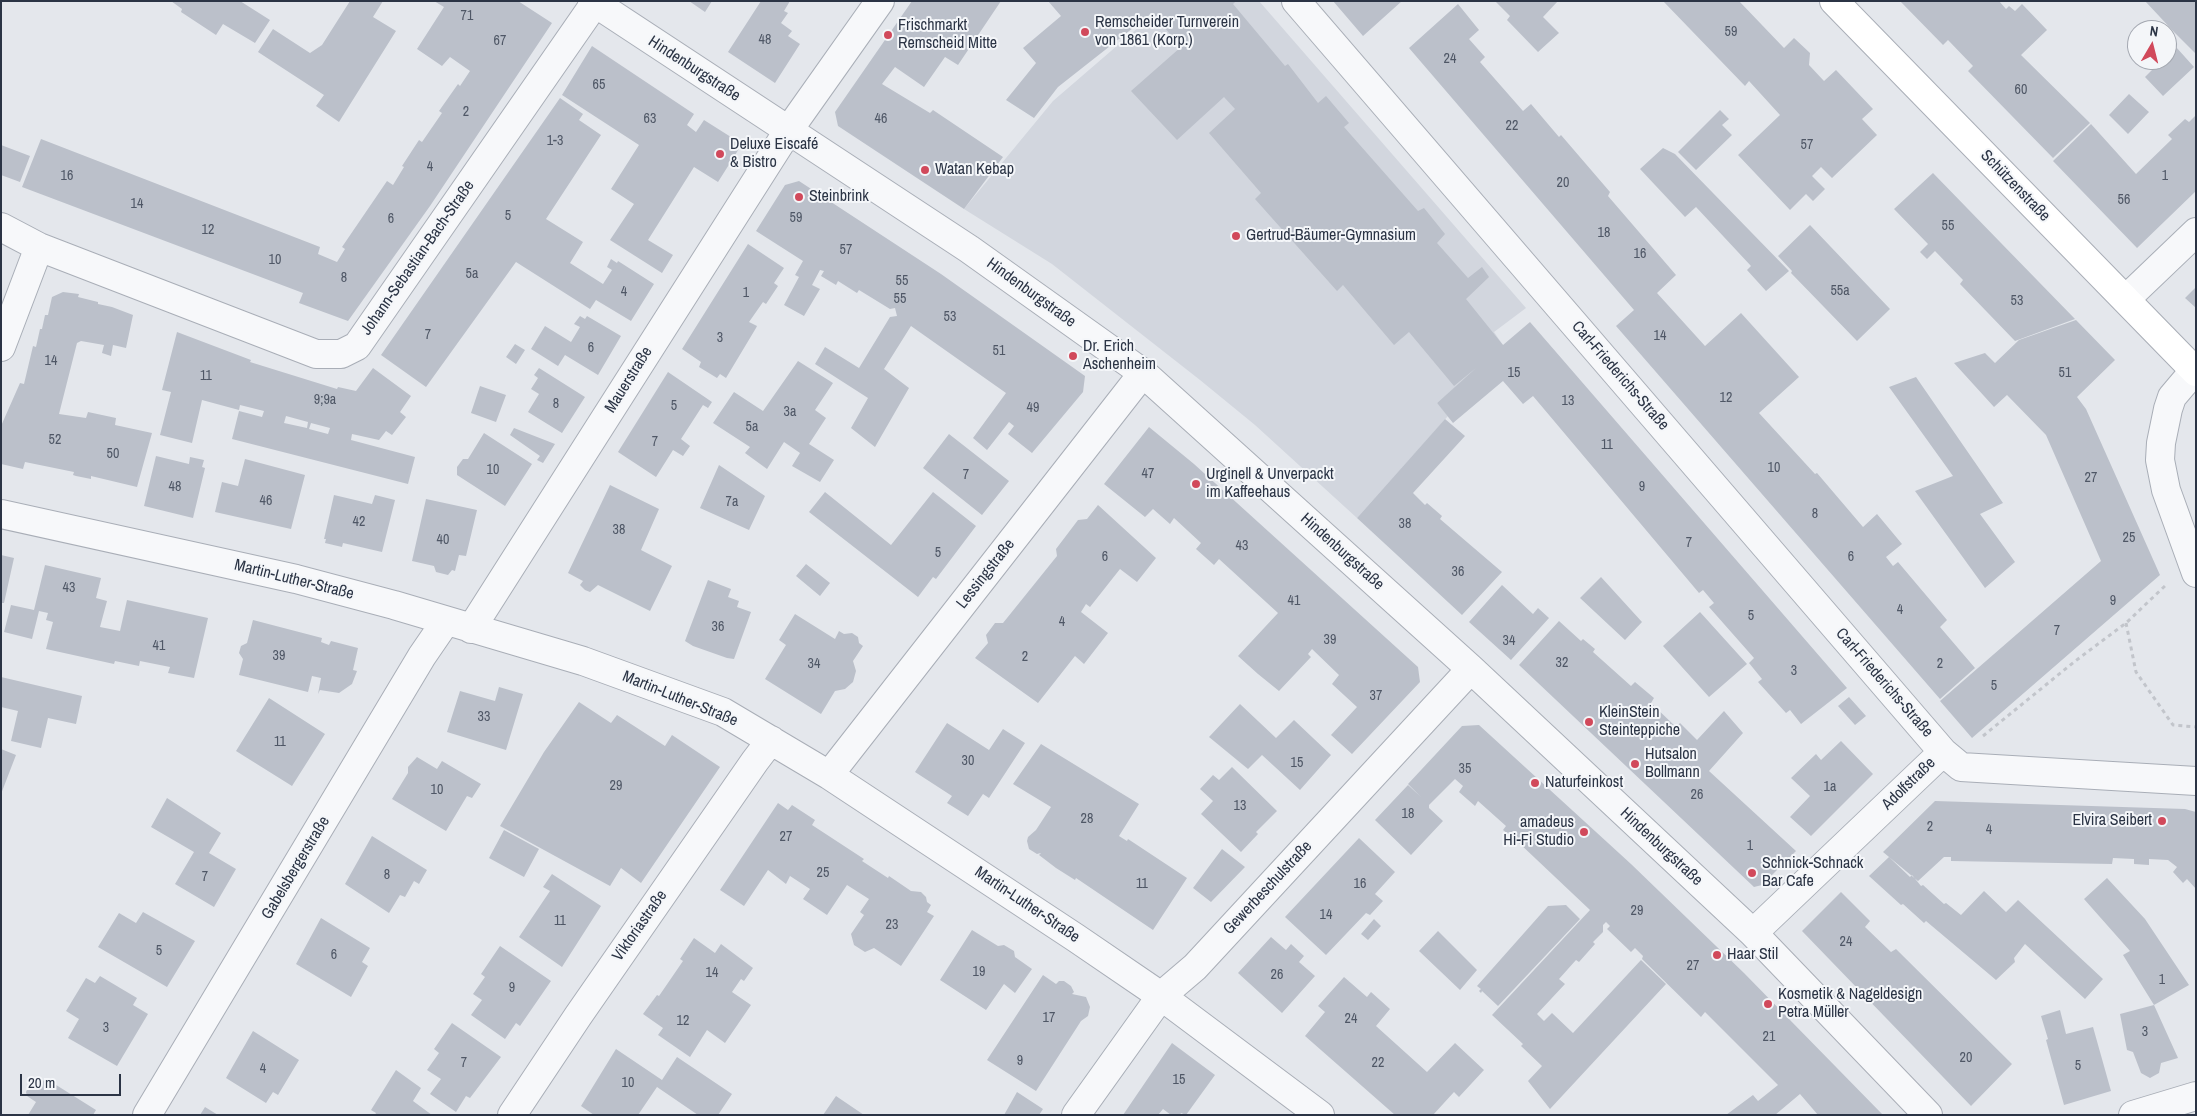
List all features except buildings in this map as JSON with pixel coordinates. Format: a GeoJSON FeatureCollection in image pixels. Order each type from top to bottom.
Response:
{"type":"FeatureCollection","features":[{"type":"Feature","properties":{"kind":"street","name":"Mauerstraße"},"geometry":{"type":"LineString","coordinates":[[471,629],[788,131],[880,1]]}},
{"type":"Feature","properties":{"kind":"street","name":"Carl-Friederichs-Straße"},"geometry":{"type":"LineString","coordinates":[[1296,1],[1952,760]]}},
{"type":"Feature","properties":{"kind":"street","name":"Schützenstraße"},"geometry":{"type":"LineString","coordinates":[[1834,1],[2195,371]]}},
{"type":"Feature","properties":{"kind":"street","name":"Hindenburgstraße"},"geometry":{"type":"LineString","coordinates":[[593,2],[969,249],[1143,373],[1471,669],[1753,933],[1928,1115]]}},
{"type":"Feature","properties":{"kind":"street","name":"Johann-Sebastian-Bach-Straße"},"geometry":{"type":"LineString","coordinates":[[1,227],[39,247],[316,354],[341,354],[357,346],[593,2]]}},
{"type":"Feature","properties":{"kind":"street"},"geometry":{"type":"LineString","coordinates":[[2126,299],[2196,232]]}},
{"type":"Feature","properties":{"kind":"street"},"geometry":{"type":"LineString","coordinates":[[1,347],[39,247]]}},
{"type":"Feature","properties":{"kind":"street"},"geometry":{"type":"LineString","coordinates":[[2193,567],[2166,490],[2160,460],[2161,443],[2172,397],[2195,371]]}},
{"type":"Feature","properties":{"kind":"street","name":"Lessingstraße"},"geometry":{"type":"LineString","coordinates":[[829,775],[1143,373]]}},
{"type":"Feature","properties":{"kind":"street","name":"Martin-Luther-Straße"},"geometry":{"type":"LineString","coordinates":[[1,514],[296,579],[584,661],[713,709],[771,740],[829,775],[1162,996],[1320,1115]]}},
{"type":"Feature","properties":{"kind":"street","name":"Gabelsbergerstraße"},"geometry":{"type":"LineString","coordinates":[[147,1115],[422,656],[446,621]]}},
{"type":"Feature","properties":{"kind":"street","name":"Gewerbeschulstraße"},"geometry":{"type":"LineString","coordinates":[[1076,1115],[1162,996],[1194,967],[1471,669]]}},
{"type":"Feature","properties":{"kind":"street","name":"Viktoriastraße"},"geometry":{"type":"LineString","coordinates":[[512,1115],[595,992],[771,740]]}},
{"type":"Feature","properties":{"kind":"street","name":"Adolfstraße"},"geometry":{"type":"LineString","coordinates":[[1753,933],[1952,760],[2196,781]]}},
{"type":"Feature","properties":{"kind":"street"},"geometry":{"type":"LineString","coordinates":[[2132,1115],[2196,1096]]}},
{"type":"Feature","properties":{"kind":"path"},"geometry":{"type":"LineString","coordinates":[[1952,760],[2193,567]]}},
{"type":"Feature","properties":{"kind":"path"},"geometry":{"type":"LineString","coordinates":[[2126,622],[2136,672],[2173,725],[2196,727]]}},
{"type":"Feature","properties":{"kind":"shaded area","name":"Gertrud-Bäumer-Gymnasium"},"geometry":{"type":"Polygon","coordinates":[[[1169,1],[1259,1],[1526,308],[1494,332],[1503,345],[1437,403],[1448,416],[1357,518],[1255,425],[1200,380],[1052,264],[964,209],[1053,101],[1169,1]]]}},
{"type":"Feature","properties":{"kind":"place","name":"Remscheider Turnverein von 1861 (Korp.)"},"geometry":{"type":"Point","coordinates":[1085,32]}},
{"type":"Feature","properties":{"kind":"place","name":"Frischmarkt Remscheid Mitte"},"geometry":{"type":"Point","coordinates":[888,35]}},
{"type":"Feature","properties":{"kind":"place","name":"Deluxe Eiscafé & Bistro"},"geometry":{"type":"Point","coordinates":[720,154]}},
{"type":"Feature","properties":{"kind":"place","name":"Watan Kebap"},"geometry":{"type":"Point","coordinates":[925,170]}},
{"type":"Feature","properties":{"kind":"place","name":"Steinbrink"},"geometry":{"type":"Point","coordinates":[799,197]}},
{"type":"Feature","properties":{"kind":"place","name":"Gertrud-Bäumer-Gymnasium"},"geometry":{"type":"Point","coordinates":[1236,236]}},
{"type":"Feature","properties":{"kind":"place","name":"Dr. Erich Aschenheim"},"geometry":{"type":"Point","coordinates":[1073,356]}},
{"type":"Feature","properties":{"kind":"place","name":"Urginell & Unverpackt im Kaffeehaus"},"geometry":{"type":"Point","coordinates":[1196,484]}},
{"type":"Feature","properties":{"kind":"place","name":"KleinStein Steinteppiche"},"geometry":{"type":"Point","coordinates":[1589,722]}},
{"type":"Feature","properties":{"kind":"place","name":"Hutsalon Bollmann"},"geometry":{"type":"Point","coordinates":[1635,764]}},
{"type":"Feature","properties":{"kind":"place","name":"Naturfeinkost"},"geometry":{"type":"Point","coordinates":[1535,783]}},
{"type":"Feature","properties":{"kind":"place","name":"Elvira Seibert"},"geometry":{"type":"Point","coordinates":[2162,821]}},
{"type":"Feature","properties":{"kind":"place","name":"amadeus Hi-Fi Studio"},"geometry":{"type":"Point","coordinates":[1584,832]}},
{"type":"Feature","properties":{"kind":"place","name":"Schnick-Schnack Bar Cafe"},"geometry":{"type":"Point","coordinates":[1752,873]}},
{"type":"Feature","properties":{"kind":"place","name":"Haar Stil"},"geometry":{"type":"Point","coordinates":[1717,955]}},
{"type":"Feature","properties":{"kind":"place","name":"Kosmetik & Nageldesign Petra Müller"},"geometry":{"type":"Point","coordinates":[1768,1004]}}]}
